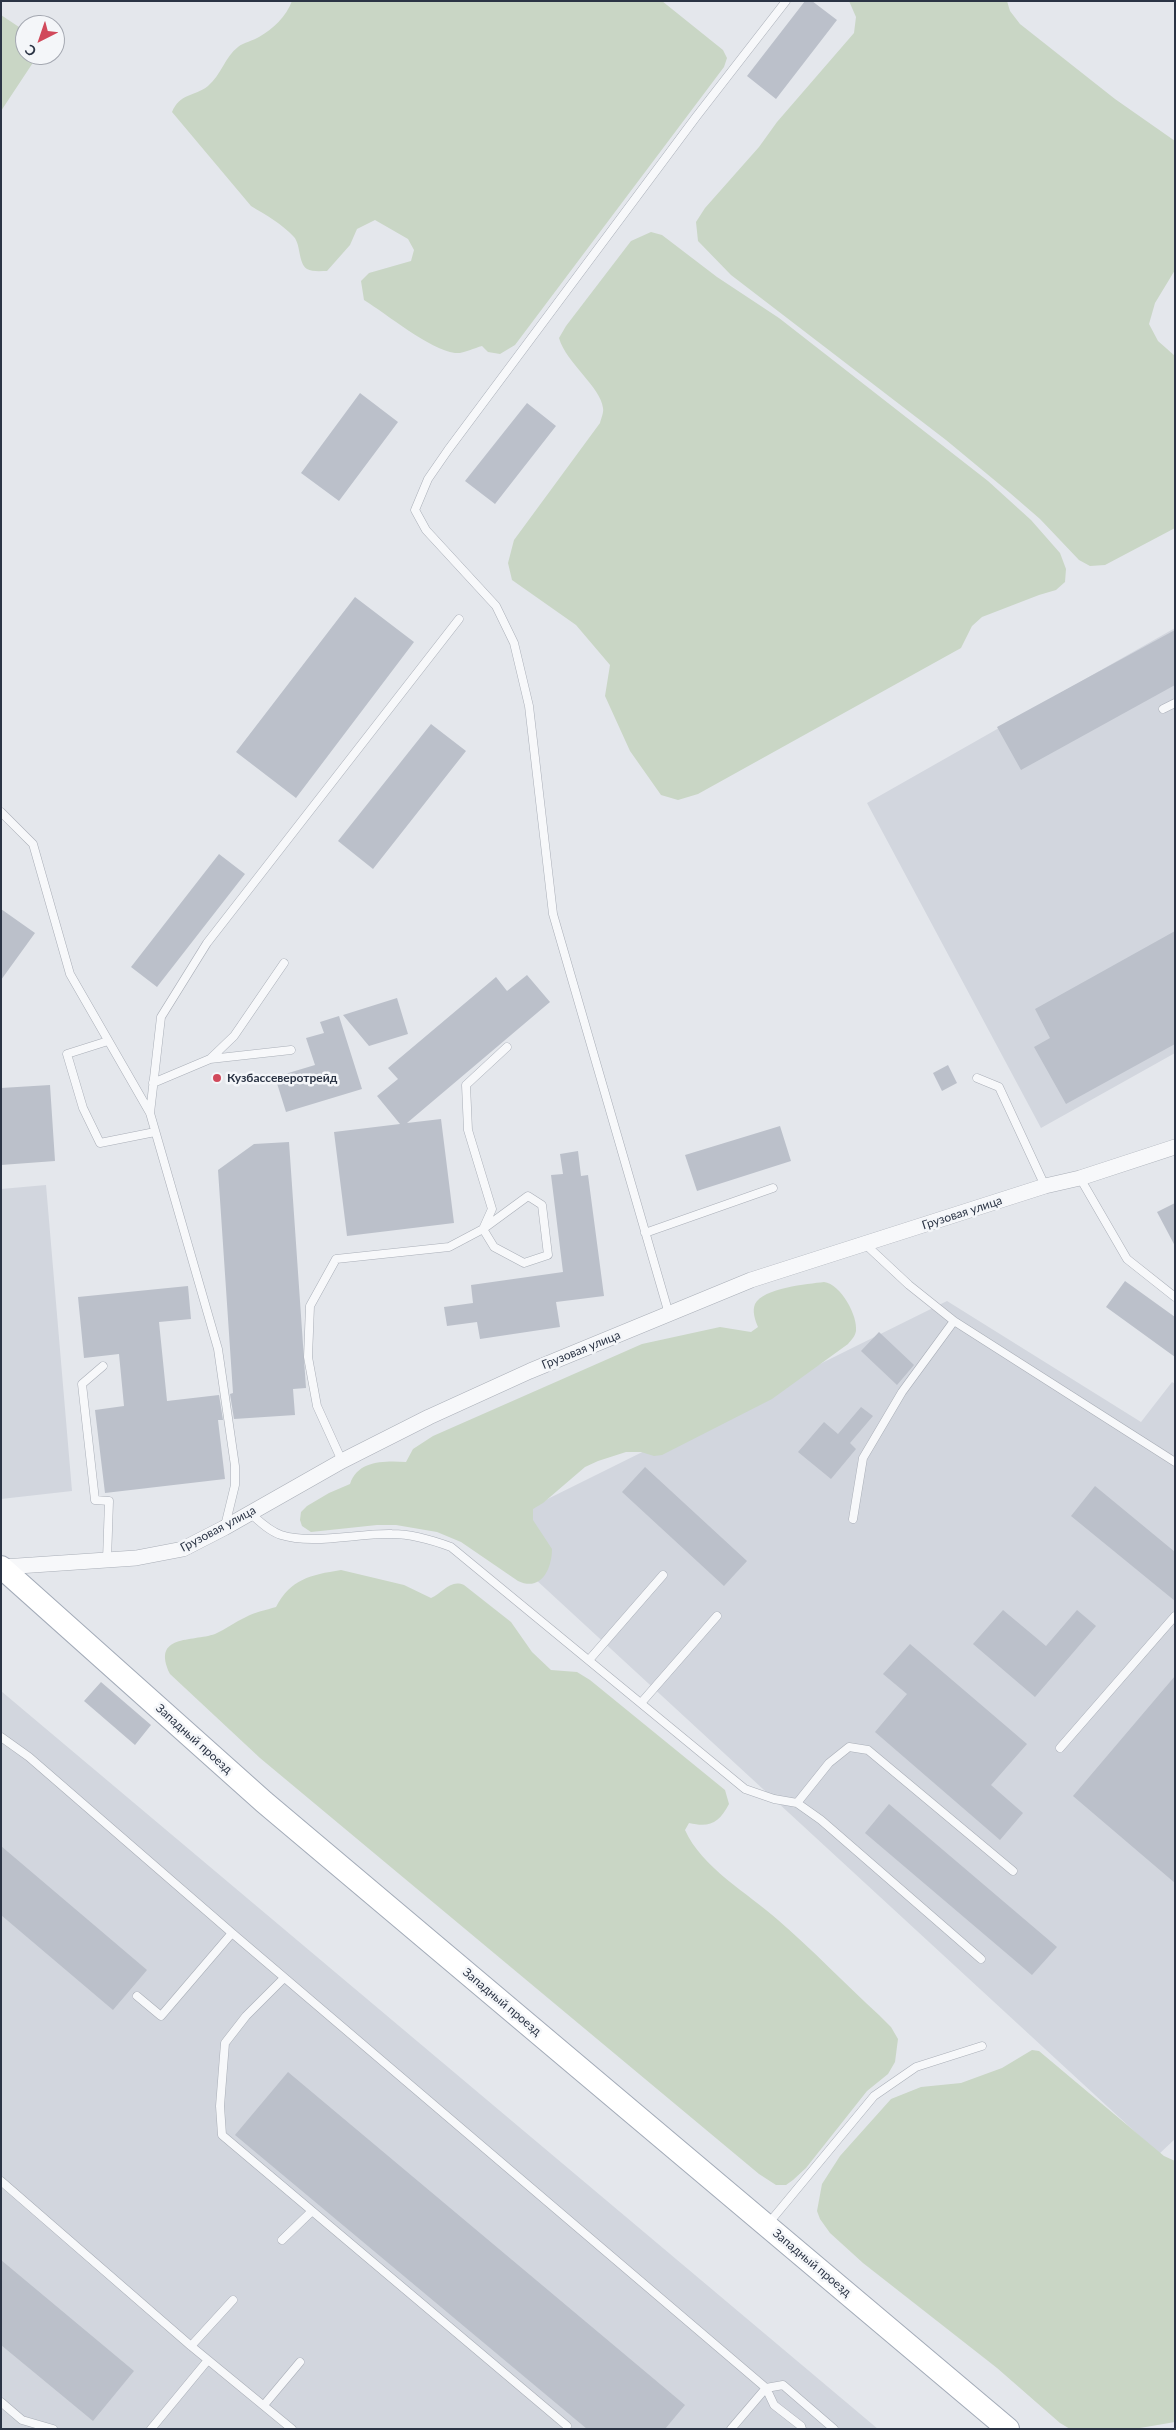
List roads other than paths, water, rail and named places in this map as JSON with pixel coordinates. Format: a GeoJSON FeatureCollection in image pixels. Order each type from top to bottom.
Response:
{"type":"FeatureCollection","features":[{"type":"Feature","properties":{"kind":"main road","name":"Западный проезд"},"geometry":{"type":"LineString","coordinates":[[2,1567],[264,1802],[1008,2429]]}},
{"type":"Feature","properties":{"kind":"street","name":"Грузовая улица"},"geometry":{"type":"LineString","coordinates":[[2,1567],[168,1554],[182,1549],[224,1528],[342,1461],[430,1417],[522,1375],[751,1280],[1045,1186],[1080,1178],[1175,1147]]}},
{"type":"Feature","properties":{"kind":"lane"},"geometry":{"type":"LineString","coordinates":[[669,1314],[553,914],[529,706],[514,643],[496,606],[426,530],[416,510],[428,479],[448,450],[696,117],[786,1]]}},
{"type":"Feature","properties":{"kind":"lane"},"geometry":{"type":"LineString","coordinates":[[150,1113],[161,1017],[207,943],[459,619]]}},
{"type":"Feature","properties":{"kind":"lane"},"geometry":{"type":"LineString","coordinates":[[1163,709],[1175,703]]}},
{"type":"Feature","properties":{"kind":"lane"},"geometry":{"type":"LineString","coordinates":[[1,812],[33,844],[70,974],[150,1113],[218,1349],[235,1466],[235,1485],[224,1528]]}},
{"type":"Feature","properties":{"kind":"lane"},"geometry":{"type":"LineString","coordinates":[[210,1059],[234,1036],[284,963]]}},
{"type":"Feature","properties":{"kind":"lane"},"geometry":{"type":"LineString","coordinates":[[108,1040],[67,1054],[83,1108],[100,1143],[155,1132]]}},
{"type":"Feature","properties":{"kind":"lane"},"geometry":{"type":"LineString","coordinates":[[483,1229],[492,1209],[468,1130],[466,1085],[507,1047]]}},
{"type":"Feature","properties":{"kind":"lane"},"geometry":{"type":"LineString","coordinates":[[153,1083],[210,1059],[291,1050]]}},
{"type":"Feature","properties":{"kind":"lane"},"geometry":{"type":"LineString","coordinates":[[977,1078],[999,1087],[1045,1186]]}},
{"type":"Feature","properties":{"kind":"lane"},"geometry":{"type":"LineString","coordinates":[[1080,1178],[1127,1259],[1175,1297]]}},
{"type":"Feature","properties":{"kind":"lane"},"geometry":{"type":"LineString","coordinates":[[645,1233],[773,1188]]}},
{"type":"Feature","properties":{"kind":"lane"},"geometry":{"type":"LineString","coordinates":[[342,1461],[317,1406],[308,1357],[310,1306],[336,1259],[449,1247],[483,1229],[528,1196],[542,1204],[548,1254],[524,1263],[494,1247],[483,1229]]}},
{"type":"Feature","properties":{"kind":"lane"},"geometry":{"type":"LineString","coordinates":[[865,1244],[909,1285],[954,1321],[1175,1462]]}},
{"type":"Feature","properties":{"kind":"lane"},"geometry":{"type":"LineString","coordinates":[[853,1519],[864,1458],[902,1392],[954,1321]]}},
{"type":"Feature","properties":{"kind":"lane"},"geometry":{"type":"LineString","coordinates":[[103,1366],[82,1384],[95,1500],[109,1502],[107,1560]]}},
{"type":"Feature","properties":{"kind":"lane"},"geometry":{"type":"LineString","coordinates":[[250,1513],[266,1527],[281,1535],[307,1538],[392,1534],[424,1537],[451,1547],[745,1789],[774,1799],[797,1803],[821,1820],[981,1958]]}},
{"type":"Feature","properties":{"kind":"lane"},"geometry":{"type":"LineString","coordinates":[[589,1660],[663,1575]]}},
{"type":"Feature","properties":{"kind":"lane"},"geometry":{"type":"LineString","coordinates":[[641,1703],[717,1616]]}},
{"type":"Feature","properties":{"kind":"lane"},"geometry":{"type":"LineString","coordinates":[[1060,1748],[1175,1616]]}},
{"type":"Feature","properties":{"kind":"lane"},"geometry":{"type":"LineString","coordinates":[[1,1737],[29,1757],[284,1978],[766,2388],[774,2404],[802,2429]]}},
{"type":"Feature","properties":{"kind":"lane"},"geometry":{"type":"LineString","coordinates":[[797,1803],[829,1763],[849,1747],[868,1750],[1013,1871]]}},
{"type":"Feature","properties":{"kind":"lane"},"geometry":{"type":"LineString","coordinates":[[136,1996],[161,2016],[232,1933]]}},
{"type":"Feature","properties":{"kind":"lane"},"geometry":{"type":"LineString","coordinates":[[284,1978],[246,2016],[225,2042],[220,2106],[222,2134],[567,2426]]}},
{"type":"Feature","properties":{"kind":"lane"},"geometry":{"type":"LineString","coordinates":[[766,2225],[874,2096],[916,2067],[982,2046]]}},
{"type":"Feature","properties":{"kind":"lane"},"geometry":{"type":"LineString","coordinates":[[1,2181],[191,2346],[292,2429]]}},
{"type":"Feature","properties":{"kind":"lane"},"geometry":{"type":"LineString","coordinates":[[282,2240],[312,2212]]}},
{"type":"Feature","properties":{"kind":"lane"},"geometry":{"type":"LineString","coordinates":[[191,2346],[233,2300]]}},
{"type":"Feature","properties":{"kind":"lane"},"geometry":{"type":"LineString","coordinates":[[151,2429],[208,2360]]}},
{"type":"Feature","properties":{"kind":"lane"},"geometry":{"type":"LineString","coordinates":[[264,2405],[300,2362]]}},
{"type":"Feature","properties":{"kind":"lane"},"geometry":{"type":"LineString","coordinates":[[732,2429],[766,2388],[783,2385],[834,2429]]}},
{"type":"Feature","properties":{"kind":"lane"},"geometry":{"type":"LineString","coordinates":[[1,2402],[22,2420],[53,2429]]}},
{"type":"Feature","properties":{"kind":"place","name":"Кузбассеверотрейд"},"geometry":{"type":"Point","coordinates":[217,1078]}}]}
